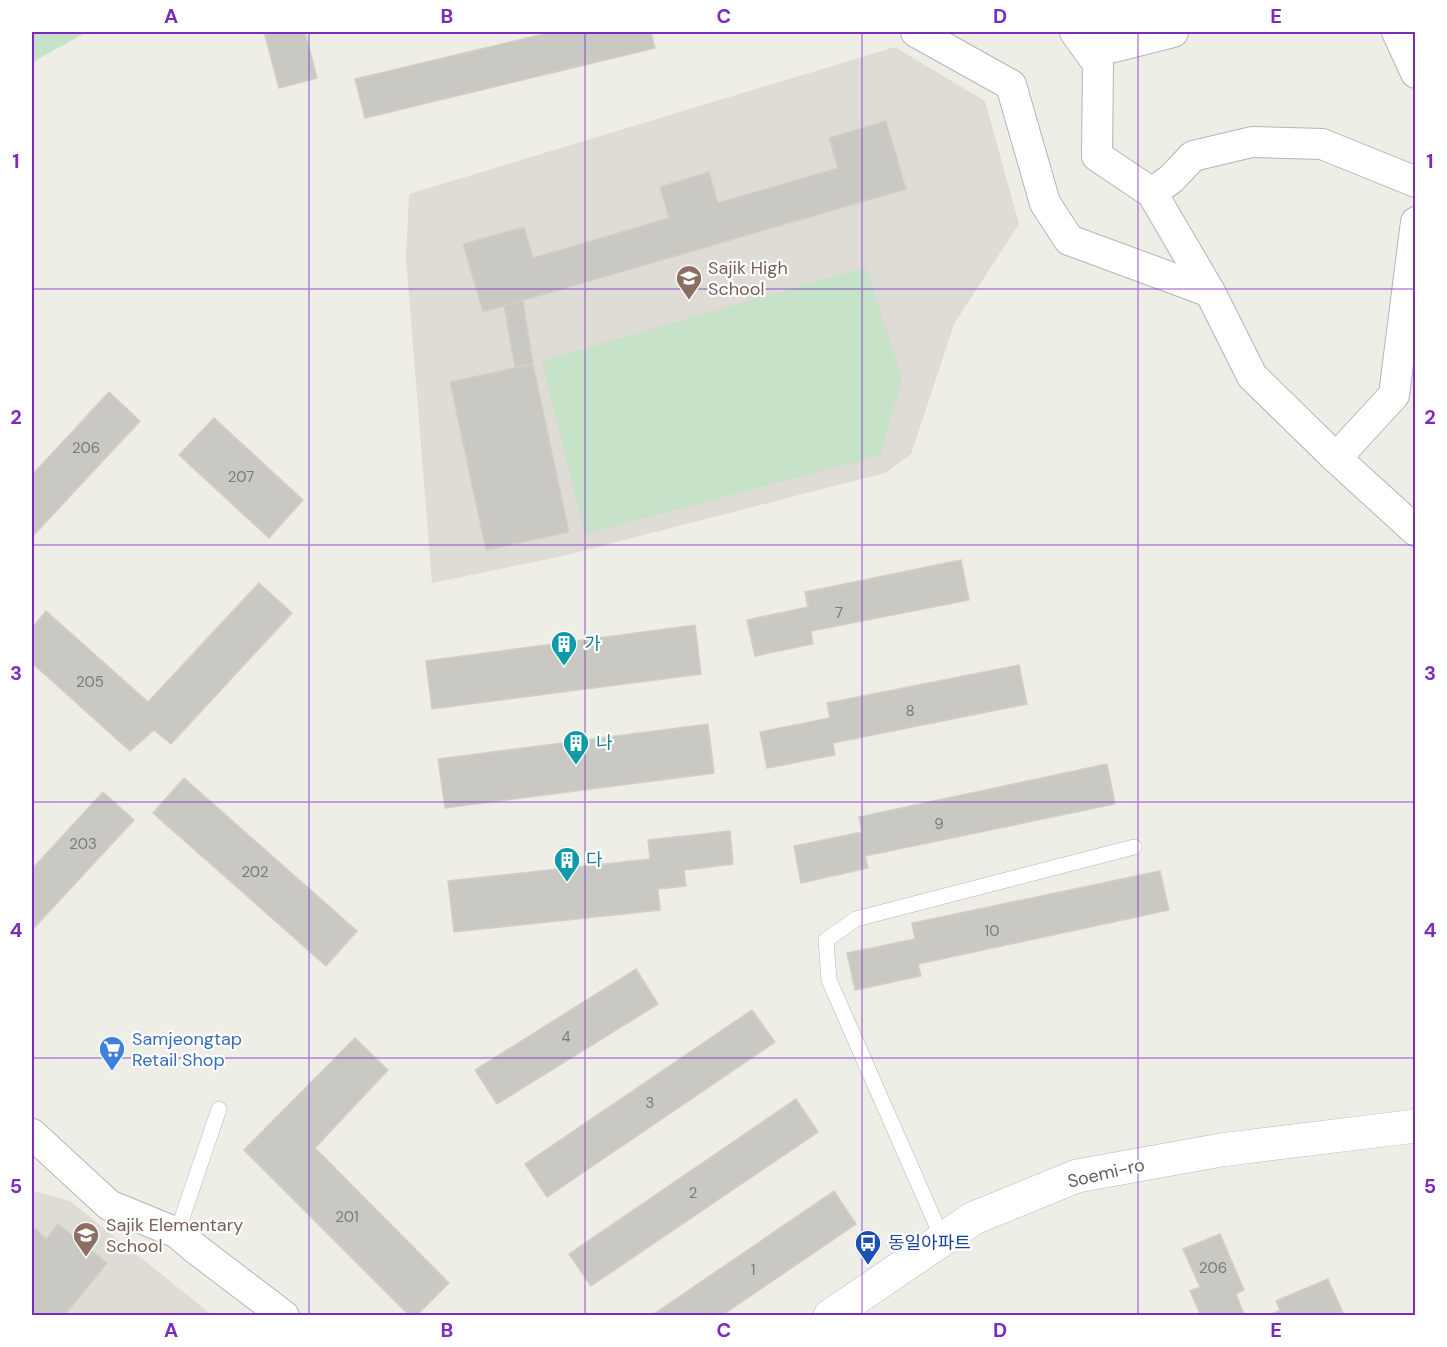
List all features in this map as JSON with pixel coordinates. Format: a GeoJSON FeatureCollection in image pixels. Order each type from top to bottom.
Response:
{"type":"FeatureCollection","features":[{"type":"Feature","properties":{"kind":"main road","name":"Soemi-ro"},"geometry":{"type":"LineString","coordinates":[[830,1316],[974,1218],[1077,1176],[1221,1150],[1416,1126]]}},
{"type":"Feature","properties":{"kind":"street"},"geometry":{"type":"LineString","coordinates":[[916,32],[1011,85],[1045,203],[1069,240],[1210,292]]}},
{"type":"Feature","properties":{"kind":"street"},"geometry":{"type":"LineString","coordinates":[[1082,41],[1114,47],[1173,32]]}},
{"type":"Feature","properties":{"kind":"street"},"geometry":{"type":"LineString","coordinates":[[1397,32],[1416,73]]}},
{"type":"Feature","properties":{"kind":"street"},"geometry":{"type":"LineString","coordinates":[[1082,41],[1098,64],[1097,156],[1152,193],[1210,292],[1252,376],[1335,458],[1416,531]]}},
{"type":"Feature","properties":{"kind":"street"},"geometry":{"type":"LineString","coordinates":[[1152,193],[1171,179],[1193,156],[1252,142],[1322,144],[1416,182]]}},
{"type":"Feature","properties":{"kind":"street"},"geometry":{"type":"LineString","coordinates":[[1335,458],[1394,395],[1416,222]]}},
{"type":"Feature","properties":{"kind":"street"},"geometry":{"type":"LineString","coordinates":[[32,1134],[109,1205],[177,1233],[284,1316]]}},
{"type":"Feature","properties":{"kind":"lane"},"geometry":{"type":"LineString","coordinates":[[943,1239],[829,980],[826,940],[856,919],[1134,847]]}},
{"type":"Feature","properties":{"kind":"lane"},"geometry":{"type":"LineString","coordinates":[[177,1233],[219,1109]]}},
{"type":"Feature","properties":{"kind":"shaded area","name":"Sajik High School"},"geometry":{"type":"Polygon","coordinates":[[[895,47],[985,101],[1019,224],[954,324],[911,454],[885,473],[558,557],[432,583],[406,258],[409,194],[895,47]]]}},
{"type":"Feature","properties":{"kind":"shaded area","name":"Sajik Elementary School"},"geometry":{"type":"Polygon","coordinates":[[[33,1191],[70,1201],[212,1315],[32,1316],[33,1191]]]}},
{"type":"Feature","properties":{"kind":"green space"},"geometry":{"type":"Polygon","coordinates":[[[32,32],[87,32],[36,60],[32,68],[32,32]]]}},
{"type":"Feature","properties":{"kind":"green space"},"geometry":{"type":"Polygon","coordinates":[[[866,267],[902,378],[881,455],[585,534],[542,361],[866,267]]]}},
{"type":"Feature","properties":{"kind":"building"},"geometry":{"type":"Polygon","coordinates":[[[264,32],[305,32],[317,78],[279,88],[264,32]]]}},
{"type":"Feature","properties":{"kind":"building"},"geometry":{"type":"Polygon","coordinates":[[[552,32],[651,32],[655,48],[365,118],[355,79],[552,32]]]}},
{"type":"Feature","properties":{"kind":"building"},"geometry":{"type":"Polygon","coordinates":[[[886,121],[906,189],[483,312],[463,244],[524,227],[533,258],[669,218],[660,187],[709,172],[718,203],[838,168],[829,138],[886,121]]]}},
{"type":"Feature","properties":{"kind":"building"},"geometry":{"type":"Polygon","coordinates":[[[523,300],[533,364],[515,368],[504,306],[523,300]]]}},
{"type":"Feature","properties":{"kind":"building"},"geometry":{"type":"Polygon","coordinates":[[[533,364],[569,532],[486,550],[450,382],[533,364]]]}},
{"type":"Feature","properties":{"kind":"building"},"geometry":{"type":"Polygon","coordinates":[[[109,392],[140,421],[32,537],[32,475],[109,392]]]}},
{"type":"Feature","properties":{"kind":"building"},"geometry":{"type":"Polygon","coordinates":[[[214,418],[303,500],[269,538],[179,455],[214,418]]]}},
{"type":"Feature","properties":{"kind":"building"},"geometry":{"type":"Polygon","coordinates":[[[961,560],[969,600],[811,631],[813,644],[755,656],[747,620],[808,607],[805,592],[961,560]]]}},
{"type":"Feature","properties":{"kind":"building"},"geometry":{"type":"Polygon","coordinates":[[[259,583],[292,613],[171,744],[154,730],[130,751],[32,663],[32,628],[46,611],[148,702],[259,583]]]}},
{"type":"Feature","properties":{"kind":"building","name":"가"},"geometry":{"type":"Polygon","coordinates":[[[695,625],[701,674],[432,709],[426,661],[695,625]]]}},
{"type":"Feature","properties":{"kind":"building"},"geometry":{"type":"Polygon","coordinates":[[[1019,665],[1027,704],[833,743],[835,755],[767,768],[760,732],[830,718],[827,703],[1019,665]]]}},
{"type":"Feature","properties":{"kind":"building","name":"나"},"geometry":{"type":"Polygon","coordinates":[[[708,724],[714,773],[445,808],[438,759],[708,724]]]}},
{"type":"Feature","properties":{"kind":"building"},"geometry":{"type":"Polygon","coordinates":[[[1107,764],[1115,804],[865,856],[868,868],[801,883],[794,846],[862,832],[859,817],[1107,764]]]}},
{"type":"Feature","properties":{"kind":"building"},"geometry":{"type":"Polygon","coordinates":[[[184,778],[357,931],[326,966],[153,813],[184,778]]]}},
{"type":"Feature","properties":{"kind":"building"},"geometry":{"type":"Polygon","coordinates":[[[103,792],[134,820],[32,930],[32,869],[103,792]]]}},
{"type":"Feature","properties":{"kind":"building","name":"다"},"geometry":{"type":"Polygon","coordinates":[[[730,831],[733,864],[684,870],[686,886],[658,889],[660,910],[454,932],[448,881],[650,859],[648,840],[730,831]]]}},
{"type":"Feature","properties":{"kind":"building"},"geometry":{"type":"Polygon","coordinates":[[[1160,871],[1169,910],[918,964],[921,976],[855,990],[847,953],[915,939],[912,923],[1160,871]]]}},
{"type":"Feature","properties":{"kind":"building"},"geometry":{"type":"Polygon","coordinates":[[[636,969],[658,1004],[497,1104],[475,1070],[636,969]]]}},
{"type":"Feature","properties":{"kind":"building"},"geometry":{"type":"Polygon","coordinates":[[[752,1010],[775,1042],[547,1197],[525,1164],[752,1010]]]}},
{"type":"Feature","properties":{"kind":"building"},"geometry":{"type":"Polygon","coordinates":[[[355,1038],[388,1070],[315,1148],[449,1283],[416,1316],[410,1316],[244,1150],[355,1038]]]}},
{"type":"Feature","properties":{"kind":"building"},"geometry":{"type":"Polygon","coordinates":[[[796,1099],[818,1132],[591,1286],[569,1254],[796,1099]]]}},
{"type":"Feature","properties":{"kind":"building"},"geometry":{"type":"Polygon","coordinates":[[[834,1191],[856,1224],[721,1316],[651,1316],[834,1191]]]}},
{"type":"Feature","properties":{"kind":"building"},"geometry":{"type":"Polygon","coordinates":[[[58,1224],[107,1263],[64,1316],[32,1316],[32,1226],[46,1239],[58,1224]]]}},
{"type":"Feature","properties":{"kind":"building"},"geometry":{"type":"Polygon","coordinates":[[[1220,1234],[1244,1290],[1236,1294],[1244,1314],[1249,1316],[1201,1316],[1190,1291],[1200,1287],[1183,1249],[1220,1234]]]}},
{"type":"Feature","properties":{"kind":"building"},"geometry":{"type":"Polygon","coordinates":[[[1328,1279],[1343,1313],[1336,1316],[1268,1316],[1280,1310],[1276,1301],[1328,1279]]]}},
{"type":"Feature","properties":{"kind":"place","name":"Sajik High School"},"geometry":{"type":"Point","coordinates":[689,301]}},
{"type":"Feature","properties":{"kind":"place","name":"가"},"geometry":{"type":"Point","coordinates":[564,667]}},
{"type":"Feature","properties":{"kind":"place","name":"나"},"geometry":{"type":"Point","coordinates":[576,766]}},
{"type":"Feature","properties":{"kind":"place","name":"다"},"geometry":{"type":"Point","coordinates":[567,883]}},
{"type":"Feature","properties":{"kind":"place","name":"Samjeongtap Retail Shop"},"geometry":{"type":"Point","coordinates":[112,1072]}},
{"type":"Feature","properties":{"kind":"place","name":"Sajik Elementary School"},"geometry":{"type":"Point","coordinates":[86,1258]}},
{"type":"Feature","properties":{"kind":"place","name":"동일아파트"},"geometry":{"type":"Point","coordinates":[868,1266]}}]}
